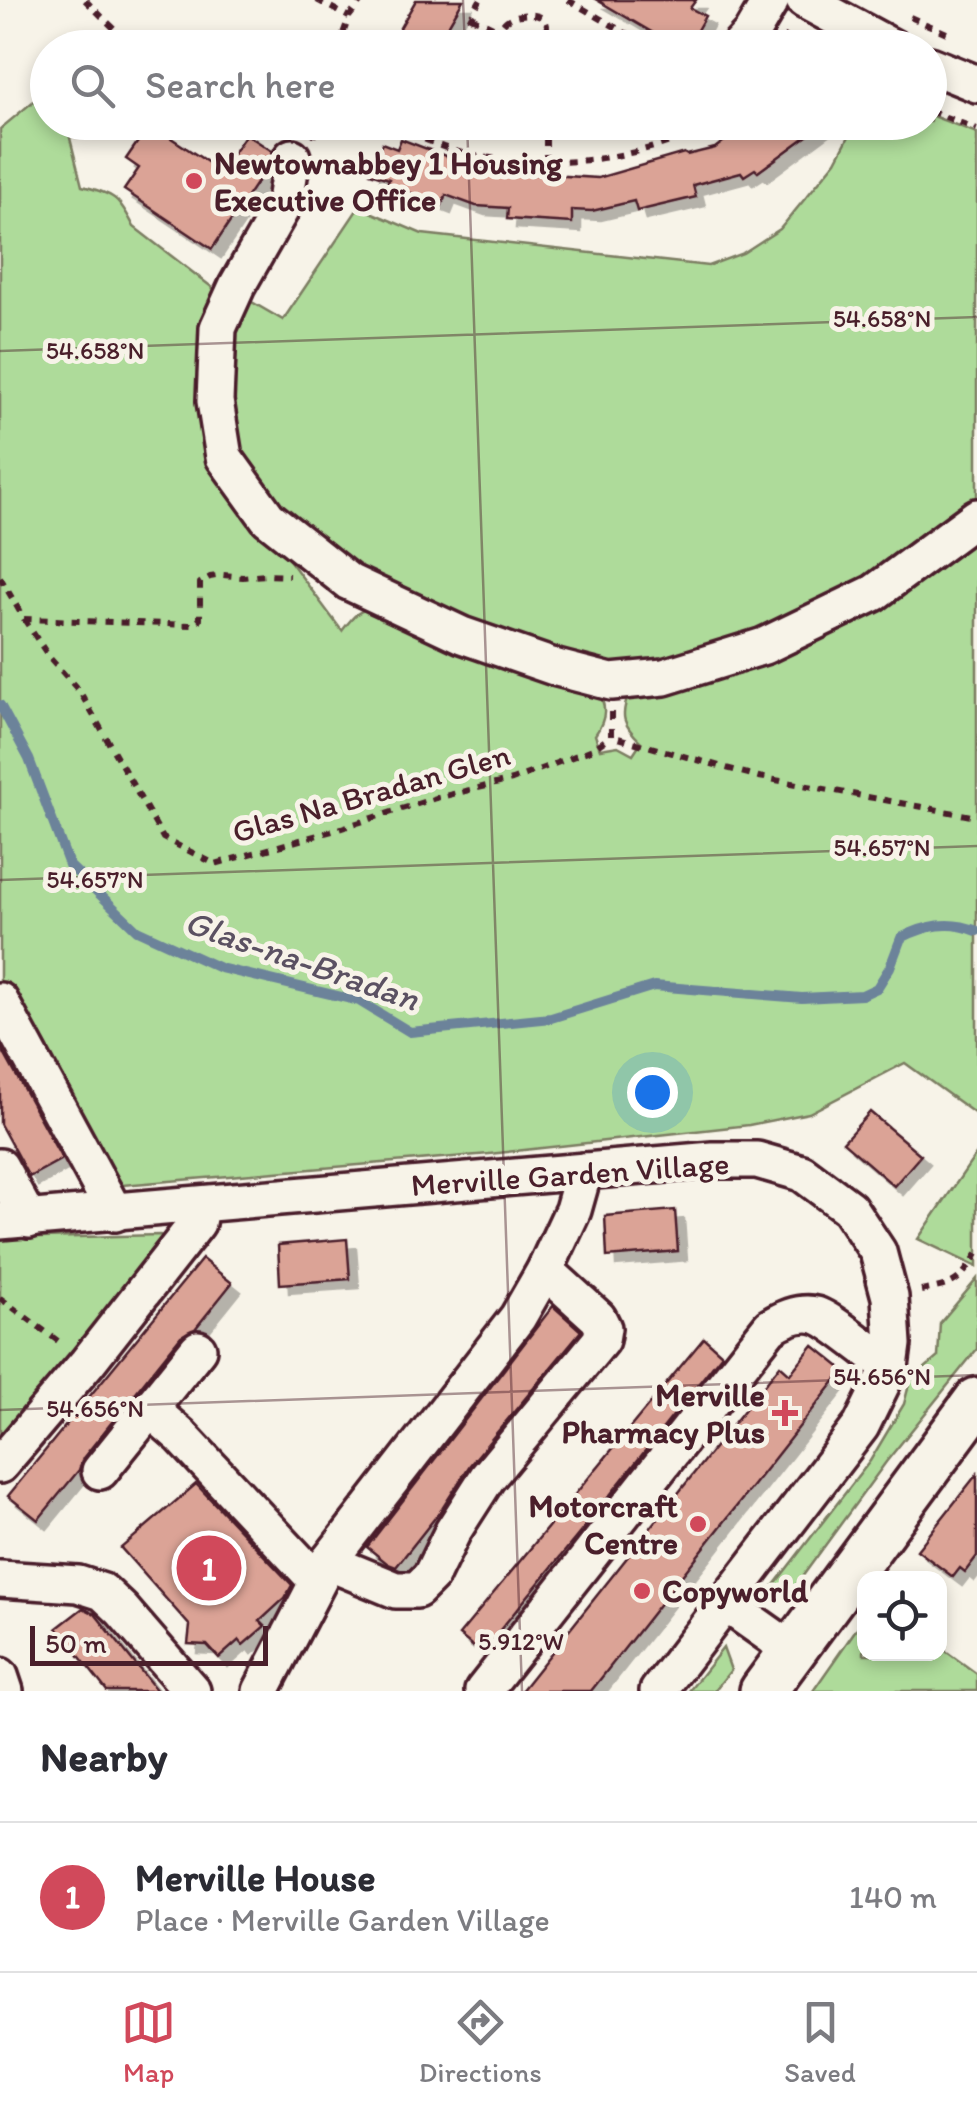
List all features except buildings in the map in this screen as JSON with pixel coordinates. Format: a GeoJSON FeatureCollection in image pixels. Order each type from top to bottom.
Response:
{"type":"FeatureCollection","features":[{"type":"Feature","properties":{"kind":"main road"},"geometry":{"type":"LineString","coordinates":[[763,1691],[977,1401]]}},
{"type":"Feature","properties":{"kind":"street"},"geometry":{"type":"LineString","coordinates":[[753,30],[771,0]]}},
{"type":"Feature","properties":{"kind":"street"},"geometry":{"type":"LineString","coordinates":[[804,0],[875,14]]}},
{"type":"Feature","properties":{"kind":"street"},"geometry":{"type":"LineString","coordinates":[[947,72],[977,84]]}},
{"type":"Feature","properties":{"kind":"street"},"geometry":{"type":"LineString","coordinates":[[292,157],[285,202],[218,328],[215,402],[224,456],[268,518],[349,582],[462,635],[558,668],[611,682],[664,677],[764,646],[874,593],[977,518]]}},
{"type":"Feature","properties":{"kind":"street"},"geometry":{"type":"LineString","coordinates":[[0,1001],[115,1213]]}},
{"type":"Feature","properties":{"kind":"street","name":"Merville Garden Village"},"geometry":{"type":"LineString","coordinates":[[14,1220],[713,1160],[757,1160],[802,1172],[849,1208],[878,1252],[890,1297],[894,1344],[890,1368],[861,1426],[658,1691]]}},
{"type":"Feature","properties":{"kind":"street"},"geometry":{"type":"LineString","coordinates":[[0,1168],[14,1220]]}},
{"type":"Feature","properties":{"kind":"street"},"geometry":{"type":"LineString","coordinates":[[261,1691],[323,1571],[518,1317],[573,1210],[584,1171]]}},
{"type":"Feature","properties":{"kind":"street"},"geometry":{"type":"LineString","coordinates":[[0,1465],[197,1223],[200,1205]]}},
{"type":"Feature","properties":{"kind":"street"},"geometry":{"type":"LineString","coordinates":[[150,1409],[323,1571],[396,1590],[417,1590],[430,1576],[487,1478],[601,1340],[603,1328],[598,1318],[545,1270]]}},
{"type":"Feature","properties":{"kind":"street"},"geometry":{"type":"LineString","coordinates":[[483,1691],[770,1326],[784,1318],[819,1315],[890,1368]]}},
{"type":"Feature","properties":{"kind":"street"},"geometry":{"type":"LineString","coordinates":[[100,1471],[198,1349]]}},
{"type":"Feature","properties":{"kind":"street"},"geometry":{"type":"LineString","coordinates":[[0,1579],[78,1584],[103,1592],[192,1691]]}},
{"type":"Feature","properties":{"kind":"street"},"geometry":{"type":"LineString","coordinates":[[725,1603],[792,1655]]}},
{"type":"Feature","properties":{"kind":"street"},"geometry":{"type":"LineString","coordinates":[[0,1676],[5,1691]]}},
{"type":"Feature","properties":{"kind":"path"},"geometry":{"type":"LineString","coordinates":[[85,0],[116,30]]}},
{"type":"Feature","properties":{"kind":"path"},"geometry":{"type":"LineString","coordinates":[[317,0],[350,17]]}},
{"type":"Feature","properties":{"kind":"path"},"geometry":{"type":"LineString","coordinates":[[345,30],[362,0]]}},
{"type":"Feature","properties":{"kind":"path"},"geometry":{"type":"LineString","coordinates":[[464,30],[480,0]]}},
{"type":"Feature","properties":{"kind":"path"},"geometry":{"type":"LineString","coordinates":[[568,0],[620,30]]}},
{"type":"Feature","properties":{"kind":"path"},"geometry":{"type":"LineString","coordinates":[[532,5],[544,15],[546,30]]}},
{"type":"Feature","properties":{"kind":"path"},"geometry":{"type":"LineString","coordinates":[[503,30],[503,20],[512,8]]}},
{"type":"Feature","properties":{"kind":"path"},"geometry":{"type":"LineString","coordinates":[[875,14],[930,30]]}},
{"type":"Feature","properties":{"kind":"path"},"geometry":{"type":"LineString","coordinates":[[471,17],[499,30]]}},
{"type":"Feature","properties":{"kind":"path"},"geometry":{"type":"LineString","coordinates":[[947,35],[961,39]]}},
{"type":"Feature","properties":{"kind":"path"},"geometry":{"type":"LineString","coordinates":[[947,117],[977,128]]}},
{"type":"Feature","properties":{"kind":"path"},"geometry":{"type":"LineString","coordinates":[[427,140],[463,154],[518,162],[621,156],[674,140]]}},
{"type":"Feature","properties":{"kind":"path"},"geometry":{"type":"LineString","coordinates":[[546,140],[546,162]]}},
{"type":"Feature","properties":{"kind":"path"},"geometry":{"type":"LineString","coordinates":[[24,619],[193,626],[200,620],[200,584],[210,577],[286,574],[300,584]]}},
{"type":"Feature","properties":{"kind":"path","name":"Glas Na Bradan Glen"},"geometry":{"type":"LineString","coordinates":[[0,577],[49,657],[80,692],[163,838],[215,864],[436,798],[512,780],[593,748],[611,736]]}},
{"type":"Feature","properties":{"kind":"path"},"geometry":{"type":"LineString","coordinates":[[611,682],[611,736],[759,777],[977,816]]}},
{"type":"Feature","properties":{"kind":"path"},"geometry":{"type":"LineString","coordinates":[[890,1297],[940,1287],[962,1278],[977,1254]]}},
{"type":"Feature","properties":{"kind":"path"},"geometry":{"type":"LineString","coordinates":[[0,1298],[86,1363]]}},
{"type":"Feature","properties":{"kind":"green space"},"geometry":{"type":"Polygon","coordinates":[[[30,104],[30,140],[70,140],[82,186],[114,198],[134,227],[218,292],[210,301],[204,327],[243,498],[342,631],[357,614],[379,607],[596,687],[604,711],[595,735],[600,749],[618,746],[633,754],[641,742],[625,720],[630,692],[977,532],[977,1115],[905,1063],[809,1113],[749,1125],[489,1154],[122,1185],[112,1182],[0,990],[0,129],[30,104]]]}},
{"type":"Feature","properties":{"kind":"green space"},"geometry":{"type":"Polygon","coordinates":[[[947,122],[977,133],[977,506],[918,549],[772,638],[612,671],[482,623],[472,627],[334,554],[277,509],[249,472],[235,436],[231,399],[235,327],[250,301],[283,320],[359,207],[422,234],[708,266],[743,253],[780,229],[836,161],[847,140],[947,140],[947,122]]]}},
{"type":"Feature","properties":{"kind":"green space"},"geometry":{"type":"Polygon","coordinates":[[[977,1153],[977,1267],[918,1239],[977,1153]]]}},
{"type":"Feature","properties":{"kind":"green space"},"geometry":{"type":"Polygon","coordinates":[[[160,1235],[170,1242],[0,1455],[0,1239],[160,1235]]]}},
{"type":"Feature","properties":{"kind":"green space"},"geometry":{"type":"Polygon","coordinates":[[[977,1279],[977,1349],[886,1462],[794,1588],[771,1589],[870,1461],[904,1404],[910,1381],[938,1357],[940,1323],[977,1279]]]}},
{"type":"Feature","properties":{"kind":"green space"},"geometry":{"type":"Polygon","coordinates":[[[857,1628],[857,1661],[947,1661],[947,1652],[977,1674],[977,1691],[813,1691],[857,1628]]]}},
{"type":"Feature","properties":{"kind":"green space"},"geometry":{"type":"Polygon","coordinates":[[[723,1648],[731,1670],[714,1691],[689,1691],[723,1648]]]}},
{"type":"Feature","properties":{"kind":"waterway","name":"Glas-na-Bradan"},"geometry":{"type":"LineString","coordinates":[[0,705],[29,759],[69,865],[137,930],[220,968],[359,1001],[410,1032],[551,1018],[654,986],[802,998],[862,995],[877,988],[901,938],[938,926],[977,931]]}},
{"type":"Feature","properties":{"kind":"place","name":"Newtownabbey 1 Housing Executive Office"},"geometry":{"type":"Point","coordinates":[194,181]}},
{"type":"Feature","properties":{"kind":"place","name":"Merville Pharmacy Plus"},"geometry":{"type":"Point","coordinates":[785,1413]}},
{"type":"Feature","properties":{"kind":"place","name":"Motorcraft Centre"},"geometry":{"type":"Point","coordinates":[698,1524]}},
{"type":"Feature","properties":{"kind":"place","name":"Merville House"},"geometry":{"type":"Point","coordinates":[209,1568]}},
{"type":"Feature","properties":{"kind":"place","name":"Copyworld"},"geometry":{"type":"Point","coordinates":[642,1591]}}]}
